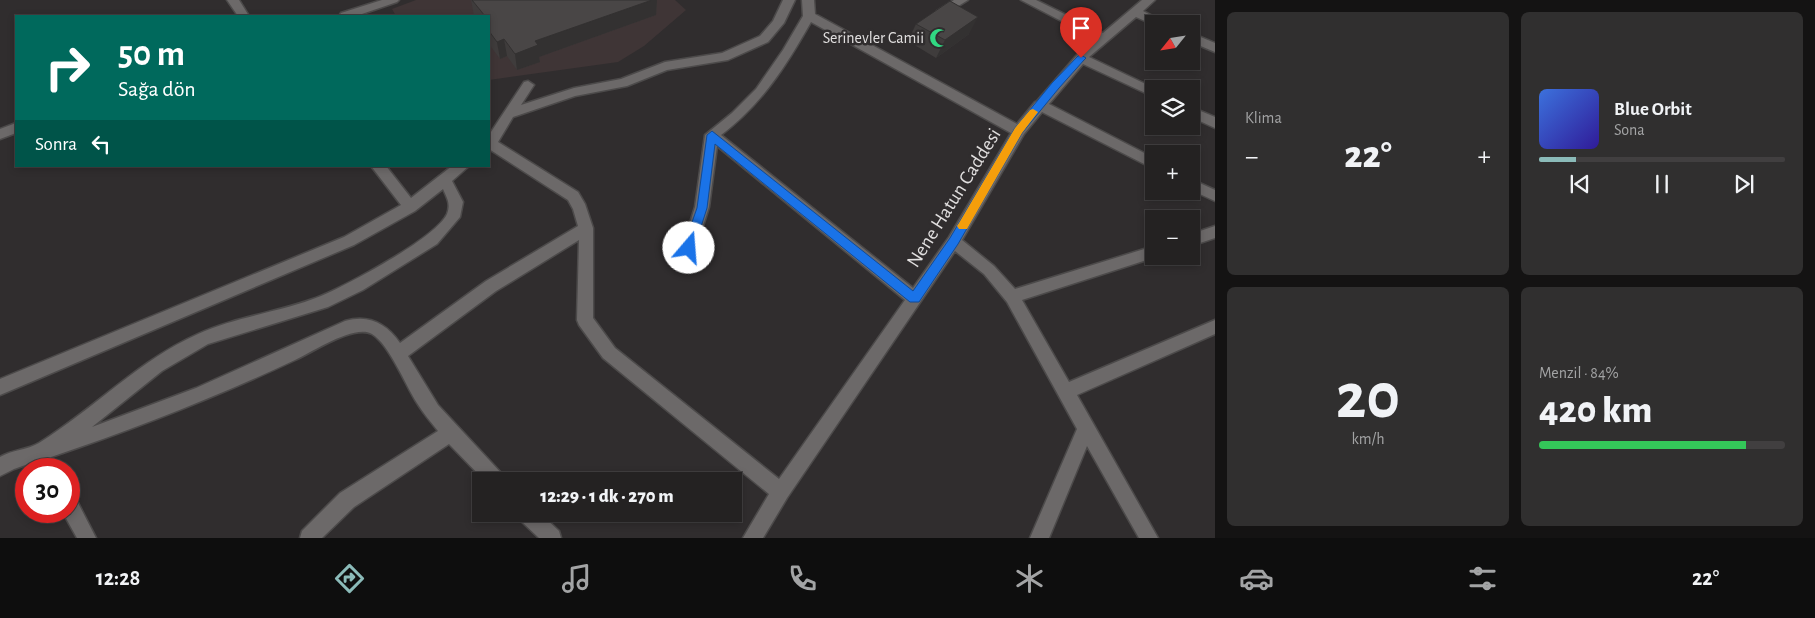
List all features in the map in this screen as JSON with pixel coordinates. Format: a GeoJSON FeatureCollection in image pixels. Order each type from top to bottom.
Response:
{"type":"FeatureCollection","features":[{"type":"Feature","properties":{"kind":"street"},"geometry":{"type":"LineString","coordinates":[[233,0],[243,15]]}},
{"type":"Feature","properties":{"kind":"street"},"geometry":{"type":"LineString","coordinates":[[348,15],[390,0]]}},
{"type":"Feature","properties":{"kind":"street"},"geometry":{"type":"LineString","coordinates":[[508,114],[574,92],[623,84],[665,66],[724,57],[764,39],[778,23],[790,0]]}},
{"type":"Feature","properties":{"kind":"street"},"geometry":{"type":"LineString","coordinates":[[689,248],[702,208],[712,135],[737,116],[760,92],[788,52],[809,16],[808,0]]}},
{"type":"Feature","properties":{"kind":"street"},"geometry":{"type":"LineString","coordinates":[[943,12],[962,0]]}},
{"type":"Feature","properties":{"kind":"street"},"geometry":{"type":"LineString","coordinates":[[1027,0],[1104,38]]}},
{"type":"Feature","properties":{"kind":"street","name":"Nene Hatun Caddesi"},"geometry":{"type":"LineString","coordinates":[[752,538],[781,492],[954,241],[1019,131],[1039,105],[1081,58],[1149,0]]}},
{"type":"Feature","properties":{"kind":"street"},"geometry":{"type":"LineString","coordinates":[[1135,12],[1145,16]]}},
{"type":"Feature","properties":{"kind":"street"},"geometry":{"type":"LineString","coordinates":[[809,16],[1019,131]]}},
{"type":"Feature","properties":{"kind":"street"},"geometry":{"type":"LineString","coordinates":[[1200,41],[1215,48]]}},
{"type":"Feature","properties":{"kind":"street"},"geometry":{"type":"LineString","coordinates":[[1081,58],[1145,89]]}},
{"type":"Feature","properties":{"kind":"street"},"geometry":{"type":"LineString","coordinates":[[490,142],[528,86]]}},
{"type":"Feature","properties":{"kind":"street"},"geometry":{"type":"LineString","coordinates":[[1039,105],[1145,159]]}},
{"type":"Feature","properties":{"kind":"street"},"geometry":{"type":"LineString","coordinates":[[1200,116],[1215,123]]}},
{"type":"Feature","properties":{"kind":"street"},"geometry":{"type":"LineString","coordinates":[[0,134],[15,128]]}},
{"type":"Feature","properties":{"kind":"street"},"geometry":{"type":"LineString","coordinates":[[712,135],[914,299]]}},
{"type":"Feature","properties":{"kind":"street"},"geometry":{"type":"LineString","coordinates":[[490,144],[573,196],[580,208],[586,228],[585,320],[610,353],[667,402],[781,492]]}},
{"type":"Feature","properties":{"kind":"street"},"geometry":{"type":"LineString","coordinates":[[379,167],[410,207]]}},
{"type":"Feature","properties":{"kind":"street"},"geometry":{"type":"LineString","coordinates":[[0,388],[349,241],[410,207],[461,167]]}},
{"type":"Feature","properties":{"kind":"street"},"geometry":{"type":"LineString","coordinates":[[39,453],[80,425],[156,366],[203,339],[243,324],[323,302],[358,285],[432,240],[452,217],[456,202],[445,180]]}},
{"type":"Feature","properties":{"kind":"street"},"geometry":{"type":"LineString","coordinates":[[1200,188],[1215,196]]}},
{"type":"Feature","properties":{"kind":"street"},"geometry":{"type":"LineString","coordinates":[[397,354],[491,286],[586,228]]}},
{"type":"Feature","properties":{"kind":"street"},"geometry":{"type":"LineString","coordinates":[[1200,237],[1215,232]]}},
{"type":"Feature","properties":{"kind":"street"},"geometry":{"type":"LineString","coordinates":[[954,241],[989,270],[1012,297],[1149,538]]}},
{"type":"Feature","properties":{"kind":"street"},"geometry":{"type":"LineString","coordinates":[[1012,297],[1145,255]]}},
{"type":"Feature","properties":{"kind":"street"},"geometry":{"type":"LineString","coordinates":[[0,467],[10,461],[39,453],[159,410],[256,371],[347,327],[364,324],[380,330],[425,400],[450,432],[488,472]]}},
{"type":"Feature","properties":{"kind":"street"},"geometry":{"type":"LineString","coordinates":[[1065,392],[1215,327]]}},
{"type":"Feature","properties":{"kind":"street"},"geometry":{"type":"LineString","coordinates":[[1039,538],[1086,429]]}},
{"type":"Feature","properties":{"kind":"street"},"geometry":{"type":"LineString","coordinates":[[317,536],[347,500],[450,432]]}},
{"type":"Feature","properties":{"kind":"street"},"geometry":{"type":"LineString","coordinates":[[39,453],[42,458]]}},
{"type":"Feature","properties":{"kind":"street"},"geometry":{"type":"LineString","coordinates":[[536,522],[552,538]]}},
{"type":"Feature","properties":{"kind":"street"},"geometry":{"type":"LineString","coordinates":[[79,523],[87,538]]}},
{"type":"Feature","properties":{"kind":"shaded area"},"geometry":{"type":"Polygon","coordinates":[[[416,0],[675,0],[686,10],[644,46],[618,62],[490,80],[490,15],[395,15],[392,9],[416,0]]]}},
{"type":"Feature","properties":{"kind":"building"},"geometry":{"type":"Polygon","coordinates":[[[472,0],[652,0],[535,41],[538,45],[515,54],[504,39],[497,42],[490,32],[490,15],[484,15],[472,0]]]}},
{"type":"Feature","properties":{"kind":"building"},"geometry":{"type":"Polygon","coordinates":[[[950,1],[978,17],[945,40],[916,24],[950,1]]]}},
{"type":"Feature","properties":{"kind":"slow traffic"},"geometry":{"type":"LineString","coordinates":[[963,226],[1019,131],[1033,112]]}},
{"type":"Feature","properties":{"kind":"place","name":"Serinevler Camii"},"geometry":{"type":"Point","coordinates":[939,38]}},
{"type":"Feature","properties":{"kind":"route"},"geometry":{"type":"LineString","coordinates":[[689,248],[702,208],[712,135],[914,299],[954,241],[1019,131],[1055,86],[1081,58]]}}]}
